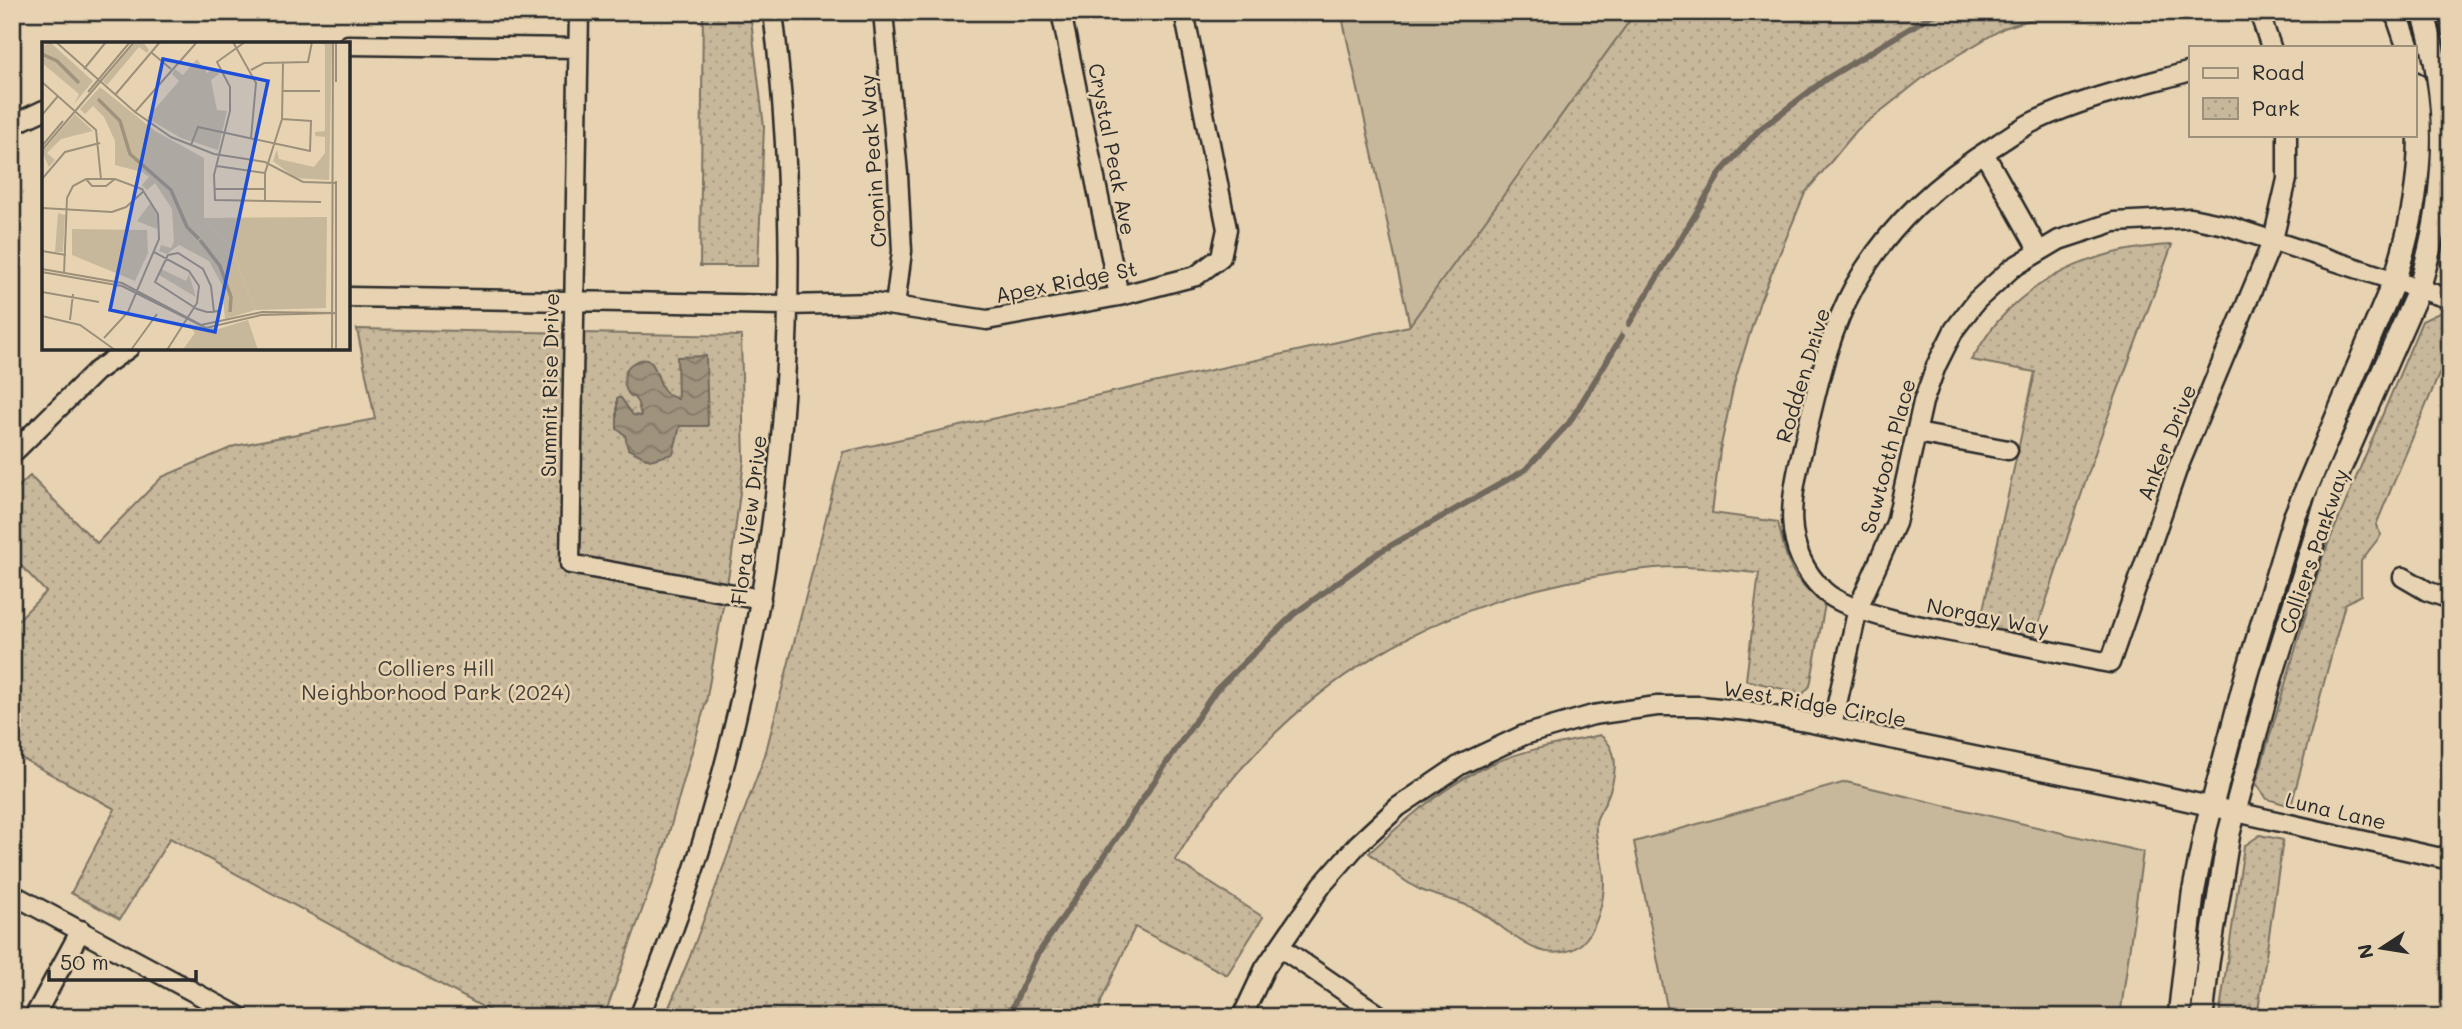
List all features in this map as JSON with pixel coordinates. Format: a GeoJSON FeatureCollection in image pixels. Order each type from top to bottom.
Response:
{"type":"FeatureCollection","features":[{"type":"Feature","properties":{"kind":"street","name":"Summit Rise Drive"},"geometry":{"type":"LineString","coordinates":[[579,12],[570,564],[761,599]]}},
{"type":"Feature","properties":{"kind":"street","name":"Flora View Drive"},"geometry":{"type":"LineString","coordinates":[[639,1017],[689,885],[716,803],[761,599],[778,480],[787,365],[788,193],[773,12]]}},
{"type":"Feature","properties":{"kind":"street","name":"Cronin Peak Way"},"geometry":{"type":"LineString","coordinates":[[883,12],[898,174],[902,251],[895,306]]}},
{"type":"Feature","properties":{"kind":"street","name":"Crystal Peak Ave"},"geometry":{"type":"LineString","coordinates":[[1062,12],[1119,296]]}},
{"type":"Feature","properties":{"kind":"street","name":"Apex Ridge St"},"geometry":{"type":"LineString","coordinates":[[350,297],[787,305],[874,303],[986,320],[1119,296],[1196,276],[1221,257],[1227,229],[1184,12]]}},
{"type":"Feature","properties":{"kind":"street"},"geometry":{"type":"LineString","coordinates":[[2259,12],[2271,46]]}},
{"type":"Feature","properties":{"kind":"street"},"geometry":{"type":"LineString","coordinates":[[2396,12],[2407,46]]}},
{"type":"Feature","properties":{"kind":"street","name":"Colliers Parkway"},"geometry":{"type":"LineString","coordinates":[[2202,1017],[2221,873],[2234,811],[2272,678],[2328,496],[2419,289],[2430,254],[2439,209],[2443,160],[2440,88],[2423,12]]}},
{"type":"Feature","properties":{"kind":"street"},"geometry":{"type":"LineString","coordinates":[[350,45],[578,48]]}},
{"type":"Feature","properties":{"kind":"street","name":"Rodden Drive"},"geometry":{"type":"LineString","coordinates":[[1858,608],[1826,593],[1804,567],[1793,534],[1791,503],[1830,345],[1854,287],[1888,235],[1928,194],[2032,122],[2069,107],[2189,72]]}},
{"type":"Feature","properties":{"kind":"street","name":"Colliers Parkway"},"geometry":{"type":"LineString","coordinates":[[2179,1017],[2193,894],[2211,806],[2246,676],[2294,518],[2394,281],[2405,247],[2416,195],[2419,139],[2416,97]]}},
{"type":"Feature","properties":{"kind":"street"},"geometry":{"type":"LineString","coordinates":[[12,125],[42,111]]}},
{"type":"Feature","properties":{"kind":"street","name":"Anker Drive"},"geometry":{"type":"LineString","coordinates":[[2110,663],[2177,470],[2273,240],[2287,179],[2287,136]]}},
{"type":"Feature","properties":{"kind":"street"},"geometry":{"type":"LineString","coordinates":[[1984,153],[2039,251]]}},
{"type":"Feature","properties":{"kind":"street","name":"Sawtooth Place"},"geometry":{"type":"LineString","coordinates":[[1832,727],[1858,608],[1896,523],[1923,402],[1936,366],[1954,330],[1976,300],[2012,268],[2059,240],[2114,222],[2191,218],[2273,240],[2450,299]]}},
{"type":"Feature","properties":{"kind":"street"},"geometry":{"type":"LineString","coordinates":[[12,454],[95,372],[126,350]]}},
{"type":"Feature","properties":{"kind":"street"},"geometry":{"type":"LineString","coordinates":[[1917,433],[2008,450]]}},
{"type":"Feature","properties":{"kind":"street"},"geometry":{"type":"LineString","coordinates":[[2403,577],[2427,591],[2450,599]]}},
{"type":"Feature","properties":{"kind":"street","name":"Norgay Way"},"geometry":{"type":"LineString","coordinates":[[1858,608],[1904,622],[2110,663]]}},
{"type":"Feature","properties":{"kind":"street","name":"West Ridge Circle"},"geometry":{"type":"LineString","coordinates":[[1242,1017],[1265,968],[1322,885],[1358,844],[1398,807],[1460,765],[1524,734],[1592,715],[1657,706],[1748,710],[2211,806]]}},
{"type":"Feature","properties":{"kind":"street","name":"Luna Lane"},"geometry":{"type":"LineString","coordinates":[[2211,806],[2450,860]]}},
{"type":"Feature","properties":{"kind":"street"},"geometry":{"type":"LineString","coordinates":[[12,894],[240,1017]]}},
{"type":"Feature","properties":{"kind":"street"},"geometry":{"type":"LineString","coordinates":[[34,1017],[81,930]]}},
{"type":"Feature","properties":{"kind":"street"},"geometry":{"type":"LineString","coordinates":[[1280,947],[1382,1017]]}},
{"type":"Feature","properties":{"kind":"green space"},"geometry":{"type":"Polygon","coordinates":[[[703,12],[750,12],[764,127],[758,266],[700,266],[703,12]]]}},
{"type":"Feature","properties":{"kind":"green space"},"geometry":{"type":"Polygon","coordinates":[[[1341,12],[1636,12],[1410,326],[1341,12]]]}},
{"type":"Feature","properties":{"kind":"green space"},"geometry":{"type":"Polygon","coordinates":[[[1636,12],[2054,12],[2004,28],[1934,69],[1857,130],[1805,193],[1760,301],[1734,384],[1720,450],[1712,513],[1778,522],[1784,548],[1797,578],[1825,604],[1810,686],[1803,694],[1746,680],[1759,573],[1685,567],[1655,568],[1594,577],[1512,596],[1417,633],[1373,657],[1331,685],[1255,754],[1214,802],[1175,860],[1263,917],[1227,975],[1135,927],[1102,999],[1097,1017],[665,1017],[765,755],[843,452],[1409,326],[1636,12]]]}},
{"type":"Feature","properties":{"kind":"green space"},"geometry":{"type":"Polygon","coordinates":[[[2433,12],[2450,12],[2450,85],[2433,12]]]}},
{"type":"Feature","properties":{"kind":"green space"},"geometry":{"type":"Polygon","coordinates":[[[2450,182],[2450,267],[2440,264],[2450,182]]]}},
{"type":"Feature","properties":{"kind":"green space"},"geometry":{"type":"Polygon","coordinates":[[[2172,245],[2099,441],[2034,638],[1979,628],[2035,372],[1971,360],[1995,325],[2016,303],[2056,275],[2077,265],[2123,251],[2172,245]]]}},
{"type":"Feature","properties":{"kind":"green space"},"geometry":{"type":"Polygon","coordinates":[[[2439,313],[2450,316],[2450,348],[2376,525],[2381,535],[2361,561],[2361,595],[2345,604],[2291,806],[2267,799],[2256,783],[2323,556],[2422,321],[2439,313]]]}},
{"type":"Feature","properties":{"kind":"green space","name":"Colliers Hill Neighborhood Park (2024)"},"geometry":{"type":"Polygon","coordinates":[[[357,329],[741,336],[744,461],[732,555],[706,702],[666,843],[604,1017],[501,1017],[170,838],[120,919],[71,893],[115,809],[12,753],[12,626],[46,592],[12,556],[12,493],[30,476],[97,543],[162,477],[235,446],[375,419],[357,329]]]}},
{"type":"Feature","properties":{"kind":"green space"},"geometry":{"type":"Polygon","coordinates":[[[1600,735],[1612,750],[1615,767],[1609,794],[1596,822],[1603,870],[1603,891],[1594,927],[1580,945],[1571,950],[1557,953],[1532,947],[1477,910],[1414,887],[1369,853],[1436,797],[1481,769],[1524,752],[1600,735]]]}},
{"type":"Feature","properties":{"kind":"green space"},"geometry":{"type":"Polygon","coordinates":[[[1846,782],[2143,852],[2120,1017],[1669,1017],[1634,842],[1846,782]]]}},
{"type":"Feature","properties":{"kind":"green space"},"geometry":{"type":"Polygon","coordinates":[[[2260,835],[2283,840],[2257,1017],[2219,1017],[2244,846],[2260,835]]]}},
{"type":"Feature","properties":{"kind":"water"},"geometry":{"type":"Polygon","coordinates":[[[706,356],[708,426],[680,426],[673,454],[650,460],[628,449],[625,435],[617,429],[617,398],[621,398],[633,415],[641,416],[637,402],[630,396],[625,385],[625,372],[630,366],[647,360],[654,368],[665,392],[678,399],[677,357],[706,356]]]}},
{"type":"Feature","properties":{"kind":"waterway"},"geometry":{"type":"LineString","coordinates":[[1629,324],[1721,172],[1759,130],[1826,79],[1937,12]]}},
{"type":"Feature","properties":{"kind":"waterway"},"geometry":{"type":"LineString","coordinates":[[1008,1017],[1036,957],[1216,690],[1294,614],[1381,551],[1525,470],[1569,423],[1622,336]]}}]}
